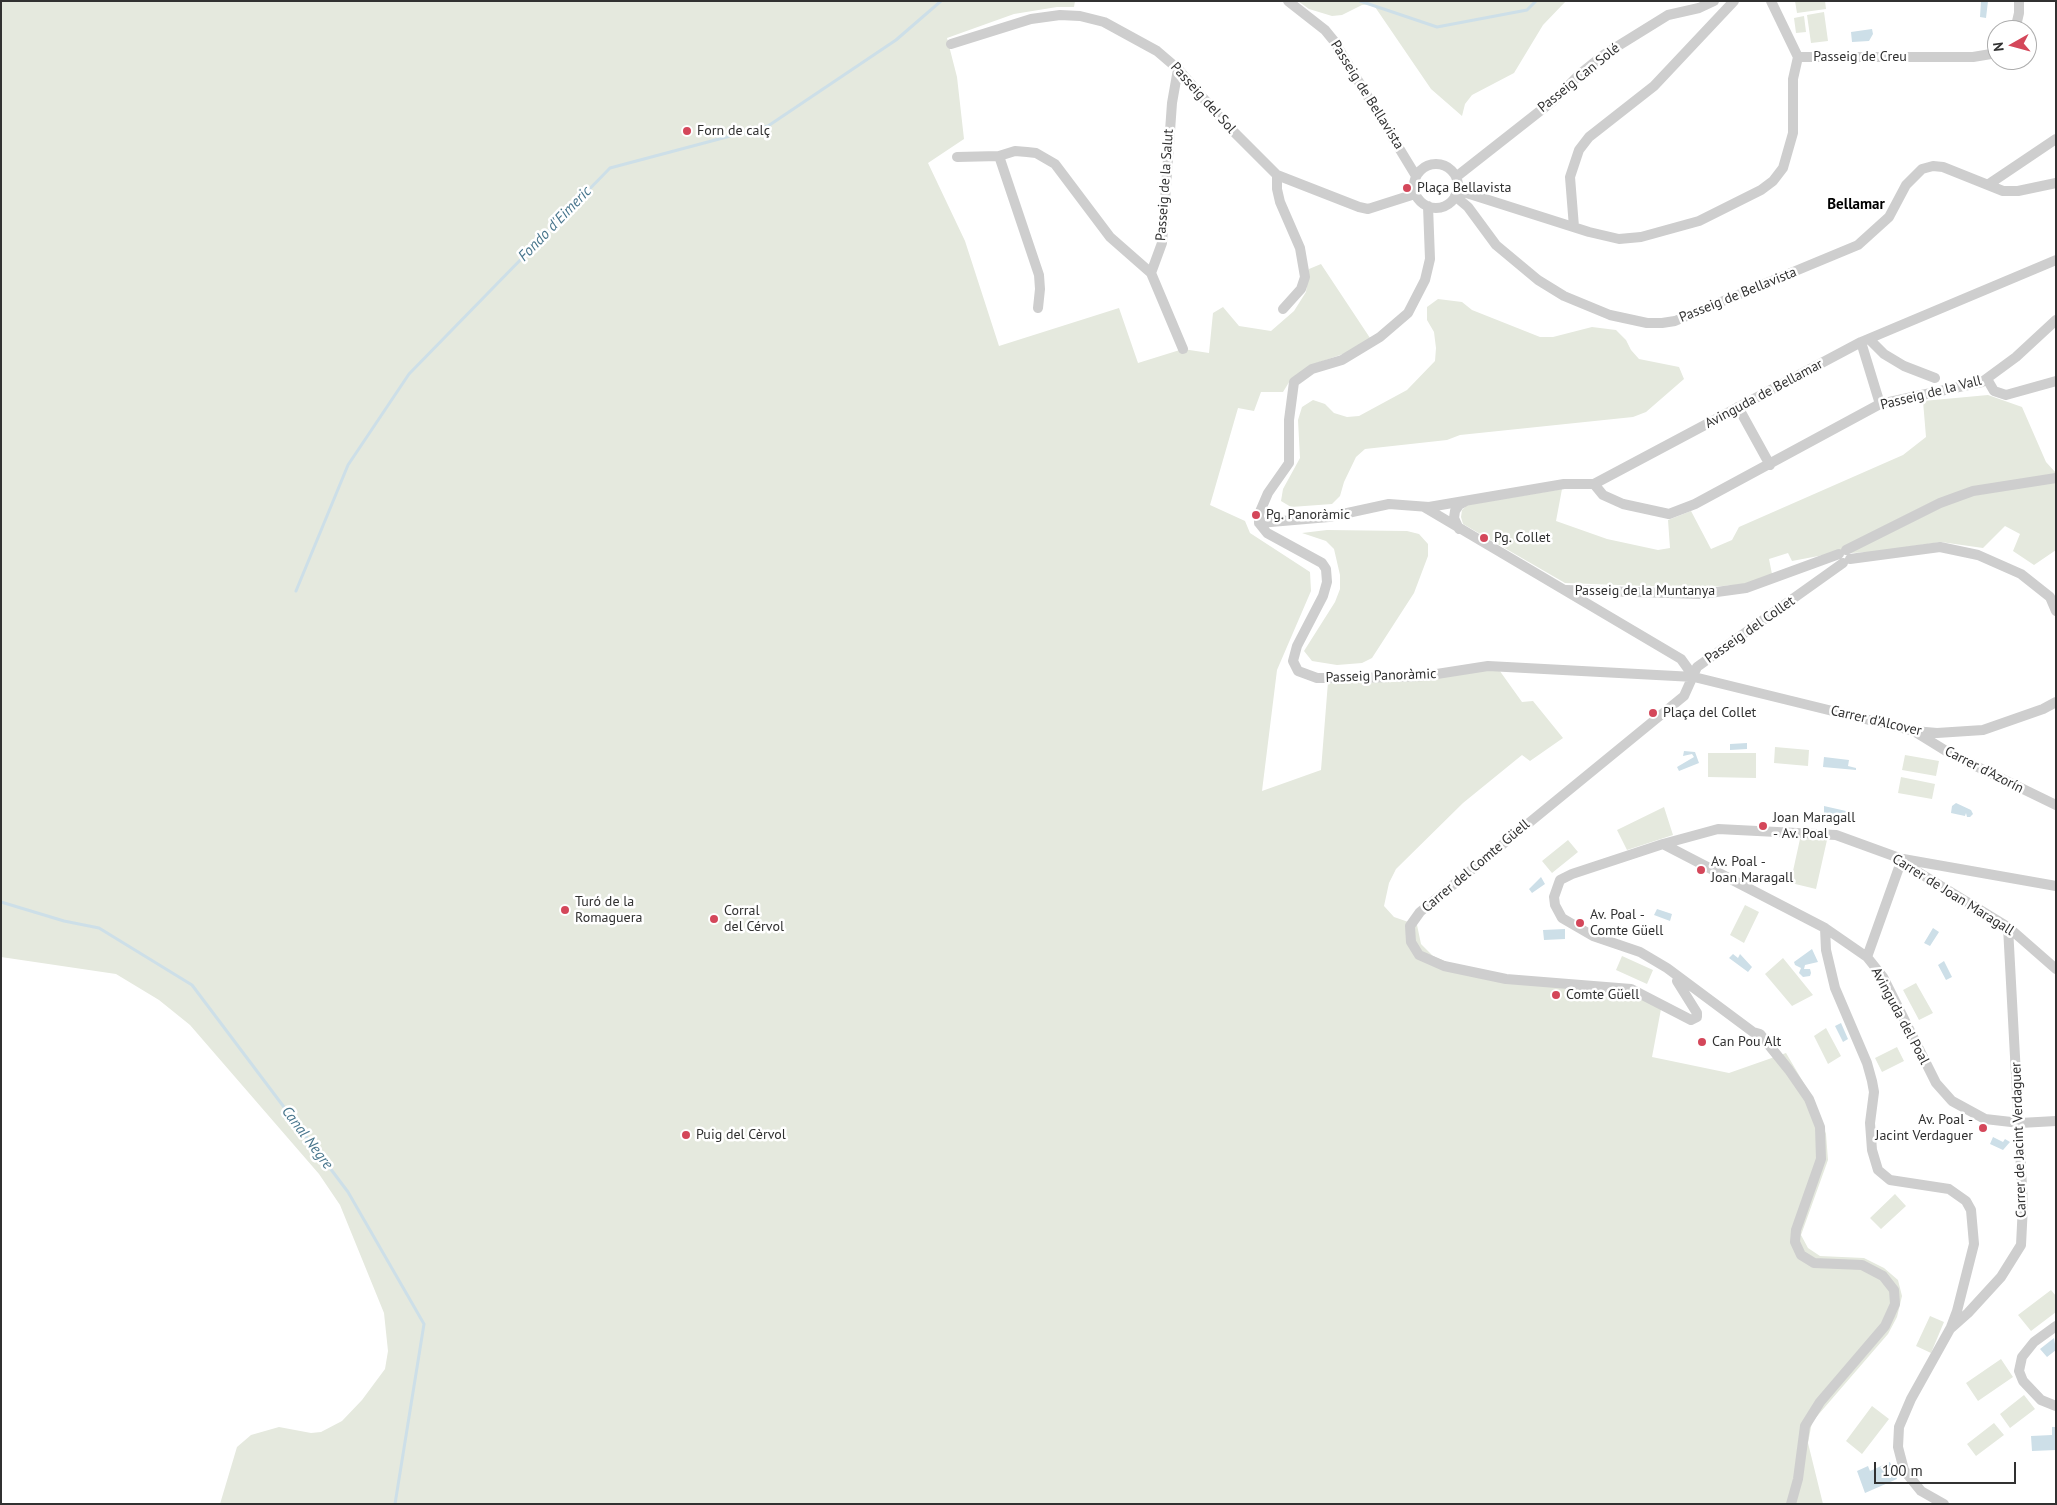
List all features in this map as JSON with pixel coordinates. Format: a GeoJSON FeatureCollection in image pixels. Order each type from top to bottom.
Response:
{"type":"FeatureCollection","features":[{"type":"Feature","properties":{"kind":"street","name":"Passeig de Bellavista"},"geometry":{"type":"LineString","coordinates":[[1288,1],[1325,30],[1334,41],[1416,176]]}},
{"type":"Feature","properties":{"kind":"street","name":"Passeig Can Solé"},"geometry":{"type":"LineString","coordinates":[[1456,177],[1554,100],[1580,74],[1605,54],[1668,15],[1699,8],[1714,1]]}},
{"type":"Feature","properties":{"kind":"street"},"geometry":{"type":"LineString","coordinates":[[1574,227],[1570,177],[1579,150],[1589,137],[1654,86],[1734,1]]}},
{"type":"Feature","properties":{"kind":"street"},"geometry":{"type":"LineString","coordinates":[[1771,1],[1798,57]]}},
{"type":"Feature","properties":{"kind":"street"},"geometry":{"type":"LineString","coordinates":[[2017,20],[2019,1]]}},
{"type":"Feature","properties":{"kind":"street","name":"Passeig del Sol"},"geometry":{"type":"LineString","coordinates":[[951,44],[1031,19],[1060,15],[1080,16],[1104,22],[1157,51],[1178,69],[1224,122],[1277,175],[1368,209],[1415,194]]}},
{"type":"Feature","properties":{"kind":"street","name":"Passeig de Creu"},"geometry":{"type":"LineString","coordinates":[[1456,193],[1619,239],[1641,237],[1699,221],[1761,190],[1773,181],[1783,168],[1790,151],[1793,133],[1793,79],[1798,57],[1973,57],[1987,55]]}},
{"type":"Feature","properties":{"kind":"street","name":"Passeig de la Salut"},"geometry":{"type":"LineString","coordinates":[[1151,273],[1162,243],[1172,103],[1178,69]]}},
{"type":"Feature","properties":{"kind":"street"},"geometry":{"type":"LineString","coordinates":[[1989,184],[2056,139]]}},
{"type":"Feature","properties":{"kind":"street"},"geometry":{"type":"LineString","coordinates":[[957,157],[999,156],[1015,151],[1036,153],[1055,164],[1110,237],[1151,273],[1183,348]]}},
{"type":"Feature","properties":{"kind":"street"},"geometry":{"type":"LineString","coordinates":[[999,156],[1039,275],[1038,308]]}},
{"type":"Feature","properties":{"kind":"street"},"geometry":{"type":"LineString","coordinates":[[1436,164],[1451,170],[1456,177],[1456,193],[1448,204],[1438,208],[1428,206],[1415,194],[1416,176],[1428,165],[1436,164]]}},
{"type":"Feature","properties":{"kind":"street","name":"Passeig de Bellavista"},"geometry":{"type":"LineString","coordinates":[[1456,193],[1496,245],[1538,280],[1564,296],[1610,315],[1647,323],[1662,323],[1684,317],[1858,245],[1888,217],[1906,185],[1922,169],[1933,166],[1943,167],[2003,191],[2056,183]]}},
{"type":"Feature","properties":{"kind":"street"},"geometry":{"type":"LineString","coordinates":[[1277,175],[1276,189],[1300,248],[1306,277],[1301,289],[1284,309]]}},
{"type":"Feature","properties":{"kind":"street"},"geometry":{"type":"LineString","coordinates":[[1259,523],[1261,506],[1289,463],[1289,420],[1294,382],[1312,369],[1342,360],[1394,327],[1408,313],[1425,280],[1430,258],[1428,206]]}},
{"type":"Feature","properties":{"kind":"street","name":"Avinguda de Bellamar"},"geometry":{"type":"LineString","coordinates":[[1259,523],[1329,517],[1389,504],[1424,508],[1554,485],[1594,484],[1865,341],[2056,260]]}},
{"type":"Feature","properties":{"kind":"street","name":"Passeig de la Vall"},"geometry":{"type":"LineString","coordinates":[[1594,484],[1603,495],[1638,509],[1669,514],[1695,504],[1770,465],[1880,404],[1982,382],[2016,358],[2056,320]]}},
{"type":"Feature","properties":{"kind":"street"},"geometry":{"type":"LineString","coordinates":[[1865,341],[1904,366],[1935,378]]}},
{"type":"Feature","properties":{"kind":"street"},"geometry":{"type":"LineString","coordinates":[[1865,341],[1880,404]]}},
{"type":"Feature","properties":{"kind":"street"},"geometry":{"type":"LineString","coordinates":[[1987,379],[1994,391],[2006,395],[2056,382]]}},
{"type":"Feature","properties":{"kind":"street"},"geometry":{"type":"LineString","coordinates":[[1738,407],[1770,465]]}},
{"type":"Feature","properties":{"kind":"street","name":"Passeig de la Muntanya"},"geometry":{"type":"LineString","coordinates":[[1564,590],[1702,594],[1746,588],[1844,556],[1940,502],[1973,491],[2056,478]]}},
{"type":"Feature","properties":{"kind":"street"},"geometry":{"type":"LineString","coordinates":[[1605,479],[1614,499]]}},
{"type":"Feature","properties":{"kind":"street"},"geometry":{"type":"LineString","coordinates":[[1459,529],[1454,518],[1455,511],[1459,505],[1467,500]]}},
{"type":"Feature","properties":{"kind":"street","name":"Passeig del Collet"},"geometry":{"type":"LineString","coordinates":[[1424,508],[1681,659],[1694,677]]}},
{"type":"Feature","properties":{"kind":"street","name":"Passeig Panoràmic"},"geometry":{"type":"LineString","coordinates":[[1259,523],[1267,533],[1322,563],[1326,570],[1323,596],[1297,646],[1293,661],[1298,671],[1304,675],[1317,678],[1424,676],[1488,666],[1694,677]]}},
{"type":"Feature","properties":{"kind":"street"},"geometry":{"type":"LineString","coordinates":[[1844,556],[1940,547],[1978,555],[2021,574],[2050,597],[2056,610]]}},
{"type":"Feature","properties":{"kind":"street","name":"Passeig del Collet"},"geometry":{"type":"LineString","coordinates":[[1694,677],[1698,667],[1714,654],[1844,556]]}},
{"type":"Feature","properties":{"kind":"street"},"geometry":{"type":"LineString","coordinates":[[1589,605],[1590,591]]}},
{"type":"Feature","properties":{"kind":"street","name":"Carrer d'Alcover"},"geometry":{"type":"LineString","coordinates":[[1694,677],[1914,731],[1936,733],[1983,730],[2043,709],[2056,702]]}},
{"type":"Feature","properties":{"kind":"street","name":"Carrer del Comte Güell"},"geometry":{"type":"LineString","coordinates":[[1666,968],[1683,988],[1697,1012],[1697,1017],[1691,1020],[1631,989],[1506,979],[1444,966],[1419,955],[1411,942],[1410,926],[1420,912],[1684,696],[1694,677]]}},
{"type":"Feature","properties":{"kind":"street","name":"Carrer d'Azorín"},"geometry":{"type":"LineString","coordinates":[[1914,731],[1951,754],[2056,805]]}},
{"type":"Feature","properties":{"kind":"street","name":"Carrer de Joan Maragall"},"geometry":{"type":"LineString","coordinates":[[1663,844],[1718,829],[1836,835],[1902,859],[1913,869],[2008,927],[2056,969]]}},
{"type":"Feature","properties":{"kind":"street"},"geometry":{"type":"LineString","coordinates":[[1663,844],[1572,874],[1560,880],[1554,897],[1555,905],[1562,918],[1593,936],[1640,952],[1666,968],[1753,1032],[1760,1034],[1790,1070],[1809,1100],[1820,1126],[1821,1159],[1796,1230],[1794,1242],[1801,1255],[1814,1263],[1862,1266],[1883,1276],[1894,1290],[1895,1304],[1885,1326],[1820,1402],[1805,1426],[1798,1480],[1791,1504]]}},
{"type":"Feature","properties":{"kind":"street","name":"Avinguda del Poal"},"geometry":{"type":"LineString","coordinates":[[1663,844],[1825,928],[1867,957],[1883,978],[1936,1083],[1952,1101],[1985,1119],[2020,1123],[2056,1121]]}},
{"type":"Feature","properties":{"kind":"street"},"geometry":{"type":"LineString","coordinates":[[1867,957],[1902,859],[2056,886]]}},
{"type":"Feature","properties":{"kind":"street","name":"Carrer de Jacint Verdaguer"},"geometry":{"type":"LineString","coordinates":[[1944,1504],[1921,1491],[1904,1470],[1898,1448],[1899,1427],[1950,1329],[2001,1277],[2020,1244],[2024,1205],[2008,927]]}},
{"type":"Feature","properties":{"kind":"street"},"geometry":{"type":"LineString","coordinates":[[1825,928],[1826,950],[1835,988],[1867,1063],[1872,1081],[1874,1092],[1870,1123],[1872,1150],[1878,1170],[1890,1180],[1949,1189],[1966,1201],[1971,1210],[1974,1244],[1957,1311],[1950,1329]]}},
{"type":"Feature","properties":{"kind":"street"},"geometry":{"type":"LineString","coordinates":[[2056,1326],[2034,1342],[2022,1357],[2019,1370],[2023,1381],[2041,1400],[2056,1406]]}},
{"type":"Feature","properties":{"kind":"shaded area"},"geometry":{"type":"Polygon","coordinates":[[[1,1],[1075,1],[1074,7],[1057,7],[1014,14],[947,38],[957,77],[964,139],[928,163],[965,241],[999,346],[1119,308],[1138,363],[1183,349],[1209,353],[1213,313],[1223,307],[1239,326],[1271,331],[1294,311],[1306,292],[1309,269],[1321,264],[1370,338],[1346,353],[1311,365],[1291,379],[1283,392],[1261,392],[1254,411],[1238,408],[1210,505],[1245,521],[1250,533],[1310,572],[1311,591],[1277,670],[1262,791],[1321,770],[1328,682],[1365,683],[1426,678],[1497,667],[1522,702],[1533,701],[1563,738],[1530,761],[1522,755],[1463,803],[1396,869],[1389,883],[1384,906],[1394,917],[1417,925],[1421,944],[1433,956],[1484,978],[1625,991],[1661,1009],[1652,1057],[1729,1073],[1786,1053],[1815,1102],[1826,1134],[1828,1160],[1801,1235],[1808,1248],[1820,1256],[1864,1258],[1884,1268],[1898,1280],[1902,1296],[1897,1317],[1888,1334],[1812,1422],[1808,1443],[1823,1504],[220,1504],[237,1447],[251,1435],[279,1427],[311,1433],[321,1432],[342,1421],[362,1400],[385,1369],[388,1351],[384,1313],[340,1205],[319,1174],[190,1025],[159,1000],[116,974],[1,957],[1,1]]]}},
{"type":"Feature","properties":{"kind":"shaded area"},"geometry":{"type":"Polygon","coordinates":[[[1298,1],[1566,1],[1543,25],[1514,73],[1472,95],[1465,104],[1462,116],[1431,89],[1373,4],[1362,5],[1342,15],[1332,16],[1309,9],[1298,1]]]}},
{"type":"Feature","properties":{"kind":"shaded area"},"geometry":{"type":"Polygon","coordinates":[[[1795,1],[1825,1],[1826,9],[1797,13],[1795,1]]]}},
{"type":"Feature","properties":{"kind":"shaded area"},"geometry":{"type":"Polygon","coordinates":[[[1981,1],[1988,1],[1986,18],[1980,17],[1981,1]]]}},
{"type":"Feature","properties":{"kind":"shaded area"},"geometry":{"type":"Polygon","coordinates":[[[1824,12],[1828,41],[1811,43],[1807,15],[1824,12]]]}},
{"type":"Feature","properties":{"kind":"shaded area"},"geometry":{"type":"Polygon","coordinates":[[[1804,16],[1806,32],[1796,33],[1794,18],[1804,16]]]}},
{"type":"Feature","properties":{"kind":"shaded area"},"geometry":{"type":"Polygon","coordinates":[[[1872,29],[1873,34],[1869,41],[1852,42],[1851,32],[1872,29]]]}},
{"type":"Feature","properties":{"kind":"shaded area"},"geometry":{"type":"Polygon","coordinates":[[[1438,299],[1462,302],[1472,310],[1540,337],[1553,337],[1592,327],[1616,330],[1626,340],[1631,350],[1639,359],[1679,367],[1684,379],[1646,412],[1633,417],[1460,435],[1447,440],[1365,449],[1356,457],[1344,482],[1340,496],[1332,504],[1291,507],[1281,501],[1283,489],[1300,458],[1298,420],[1302,407],[1313,400],[1325,404],[1334,413],[1347,417],[1359,416],[1407,390],[1435,361],[1434,332],[1427,320],[1427,307],[1438,299]]]}},
{"type":"Feature","properties":{"kind":"shaded area"},"geometry":{"type":"Polygon","coordinates":[[[1988,395],[2022,407],[2046,462],[2056,473],[2056,550],[2034,565],[2013,551],[2020,534],[2005,526],[1983,548],[1941,542],[1872,552],[1829,554],[1792,561],[1788,553],[1769,559],[1772,574],[1747,584],[1698,588],[1565,583],[1463,524],[1461,517],[1462,510],[1467,505],[1562,489],[1556,521],[1607,539],[1658,550],[1670,548],[1668,520],[1691,511],[1711,549],[1732,540],[1739,527],[1903,455],[1926,437],[1923,401],[1988,395]]]}},
{"type":"Feature","properties":{"kind":"shaded area"},"geometry":{"type":"Polygon","coordinates":[[[1327,530],[1407,531],[1419,534],[1428,544],[1428,556],[1414,593],[1372,658],[1362,663],[1337,665],[1312,661],[1304,651],[1335,602],[1340,589],[1340,575],[1334,549],[1326,541],[1302,533],[1327,530]]]}},
{"type":"Feature","properties":{"kind":"shaded area"},"geometry":{"type":"Polygon","coordinates":[[[1747,743],[1747,749],[1730,750],[1730,744],[1747,743]]]}},
{"type":"Feature","properties":{"kind":"shaded area"},"geometry":{"type":"Polygon","coordinates":[[[1775,747],[1809,750],[1808,766],[1774,763],[1775,747]]]}},
{"type":"Feature","properties":{"kind":"shaded area"},"geometry":{"type":"Polygon","coordinates":[[[1684,751],[1695,752],[1699,763],[1679,771],[1677,767],[1694,757],[1692,754],[1683,756],[1684,751]]]}},
{"type":"Feature","properties":{"kind":"shaded area"},"geometry":{"type":"Polygon","coordinates":[[[1708,753],[1756,753],[1756,778],[1708,777],[1708,753]]]}},
{"type":"Feature","properties":{"kind":"shaded area"},"geometry":{"type":"Polygon","coordinates":[[[1905,755],[1939,761],[1936,776],[1902,770],[1905,755]]]}},
{"type":"Feature","properties":{"kind":"shaded area"},"geometry":{"type":"Polygon","coordinates":[[[1824,757],[1849,760],[1848,766],[1856,768],[1856,770],[1823,767],[1824,757]]]}},
{"type":"Feature","properties":{"kind":"shaded area"},"geometry":{"type":"Polygon","coordinates":[[[1901,777],[1935,784],[1932,799],[1898,793],[1901,777]]]}},
{"type":"Feature","properties":{"kind":"shaded area"},"geometry":{"type":"Polygon","coordinates":[[[1956,803],[1971,810],[1973,814],[1967,817],[1966,813],[1965,816],[1951,813],[1952,806],[1956,803]]]}},
{"type":"Feature","properties":{"kind":"shaded area"},"geometry":{"type":"Polygon","coordinates":[[[1824,806],[1846,811],[1844,817],[1837,814],[1824,814],[1824,806]]]}},
{"type":"Feature","properties":{"kind":"shaded area"},"geometry":{"type":"Polygon","coordinates":[[[1664,807],[1673,835],[1627,850],[1617,830],[1664,807]]]}},
{"type":"Feature","properties":{"kind":"shaded area"},"geometry":{"type":"Polygon","coordinates":[[[1800,839],[1827,840],[1816,889],[1787,882],[1793,871],[1800,839]]]}},
{"type":"Feature","properties":{"kind":"shaded area"},"geometry":{"type":"Polygon","coordinates":[[[1568,840],[1578,852],[1552,873],[1542,861],[1568,840]]]}},
{"type":"Feature","properties":{"kind":"shaded area"},"geometry":{"type":"Polygon","coordinates":[[[1541,877],[1545,884],[1532,893],[1529,889],[1541,877]]]}},
{"type":"Feature","properties":{"kind":"shaded area"},"geometry":{"type":"Polygon","coordinates":[[[1745,905],[1759,912],[1744,943],[1730,935],[1745,905]]]}},
{"type":"Feature","properties":{"kind":"shaded area"},"geometry":{"type":"Polygon","coordinates":[[[1657,909],[1672,914],[1670,921],[1654,915],[1657,909]]]}},
{"type":"Feature","properties":{"kind":"shaded area"},"geometry":{"type":"Polygon","coordinates":[[[1933,928],[1939,932],[1930,946],[1924,943],[1933,928]]]}},
{"type":"Feature","properties":{"kind":"shaded area"},"geometry":{"type":"Polygon","coordinates":[[[1565,929],[1565,939],[1544,940],[1543,930],[1565,929]]]}},
{"type":"Feature","properties":{"kind":"shaded area"},"geometry":{"type":"Polygon","coordinates":[[[1812,949],[1818,962],[1805,965],[1804,969],[1810,969],[1811,973],[1810,976],[1803,977],[1799,973],[1801,968],[1795,965],[1794,962],[1812,949]]]}},
{"type":"Feature","properties":{"kind":"shaded area"},"geometry":{"type":"Polygon","coordinates":[[[1733,954],[1738,958],[1740,954],[1752,967],[1748,972],[1729,958],[1733,954]]]}},
{"type":"Feature","properties":{"kind":"shaded area"},"geometry":{"type":"Polygon","coordinates":[[[1622,956],[1653,970],[1647,984],[1616,970],[1622,956]]]}},
{"type":"Feature","properties":{"kind":"shaded area"},"geometry":{"type":"Polygon","coordinates":[[[1783,958],[1813,995],[1792,1006],[1765,974],[1783,958]]]}},
{"type":"Feature","properties":{"kind":"shaded area"},"geometry":{"type":"Polygon","coordinates":[[[1944,961],[1952,977],[1946,980],[1938,965],[1944,961]]]}},
{"type":"Feature","properties":{"kind":"shaded area"},"geometry":{"type":"Polygon","coordinates":[[[1916,983],[1933,1013],[1919,1020],[1903,990],[1916,983]]]}},
{"type":"Feature","properties":{"kind":"shaded area"},"geometry":{"type":"Polygon","coordinates":[[[1841,1023],[1848,1039],[1843,1042],[1835,1026],[1841,1023]]]}},
{"type":"Feature","properties":{"kind":"shaded area"},"geometry":{"type":"Polygon","coordinates":[[[1826,1028],[1841,1056],[1828,1064],[1814,1036],[1826,1028]]]}},
{"type":"Feature","properties":{"kind":"shaded area"},"geometry":{"type":"Polygon","coordinates":[[[1897,1047],[1904,1061],[1882,1072],[1875,1058],[1897,1047]]]}},
{"type":"Feature","properties":{"kind":"shaded area"},"geometry":{"type":"Polygon","coordinates":[[[1993,1137],[2003,1142],[2005,1139],[2010,1142],[2003,1150],[1990,1144],[1993,1137]]]}},
{"type":"Feature","properties":{"kind":"shaded area"},"geometry":{"type":"Polygon","coordinates":[[[1895,1194],[1906,1206],[1881,1229],[1870,1218],[1895,1194]]]}},
{"type":"Feature","properties":{"kind":"shaded area"},"geometry":{"type":"Polygon","coordinates":[[[2051,1290],[2056,1296],[2056,1312],[2031,1331],[2018,1315],[2051,1290]]]}},
{"type":"Feature","properties":{"kind":"shaded area"},"geometry":{"type":"Polygon","coordinates":[[[1930,1316],[1944,1322],[1931,1353],[1916,1346],[1930,1316]]]}},
{"type":"Feature","properties":{"kind":"shaded area"},"geometry":{"type":"Polygon","coordinates":[[[2054,1338],[2056,1350],[2047,1357],[2040,1349],[2054,1338]]]}},
{"type":"Feature","properties":{"kind":"shaded area"},"geometry":{"type":"Polygon","coordinates":[[[2001,1359],[2013,1377],[1978,1401],[1966,1383],[2001,1359]]]}},
{"type":"Feature","properties":{"kind":"shaded area"},"geometry":{"type":"Polygon","coordinates":[[[2024,1395],[2035,1409],[2010,1428],[2000,1414],[2024,1395]]]}},
{"type":"Feature","properties":{"kind":"shaded area"},"geometry":{"type":"Polygon","coordinates":[[[1872,1406],[1889,1419],[1862,1454],[1846,1441],[1872,1406]]]}},
{"type":"Feature","properties":{"kind":"shaded area"},"geometry":{"type":"Polygon","coordinates":[[[1994,1423],[2004,1435],[1976,1456],[1967,1444],[1994,1423]]]}},
{"type":"Feature","properties":{"kind":"shaded area"},"geometry":{"type":"Polygon","coordinates":[[[2052,1427],[2056,1427],[2056,1450],[2032,1451],[2031,1436],[2052,1435],[2052,1427]]]}},
{"type":"Feature","properties":{"kind":"shaded area"},"geometry":{"type":"Polygon","coordinates":[[[1890,1462],[1897,1479],[1865,1493],[1857,1471],[1868,1466],[1870,1471],[1890,1462]]]}},
{"type":"Feature","properties":{"kind":"waterway","name":"Fondo d'Eimeric"},"geometry":{"type":"LineString","coordinates":[[296,591],[348,465],[409,374],[610,168],[768,126],[896,40],[941,1]]}},
{"type":"Feature","properties":{"kind":"waterway","name":"Fondo d'Eimeric"},"geometry":{"type":"LineString","coordinates":[[1360,1],[1437,27],[1527,10],[1536,1]]}},
{"type":"Feature","properties":{"kind":"waterway","name":"Canal Negre"},"geometry":{"type":"LineString","coordinates":[[1,902],[64,921],[99,928],[192,985],[348,1192],[424,1324],[395,1504]]}},
{"type":"Feature","properties":{"kind":"place","name":"Forn de calç"},"geometry":{"type":"Point","coordinates":[687,131]}},
{"type":"Feature","properties":{"kind":"place","name":"Plaça Bellavista"},"geometry":{"type":"Point","coordinates":[1407,188]}},
{"type":"Feature","properties":{"kind":"place","name":"Pg. Panoràmic"},"geometry":{"type":"Point","coordinates":[1256,515]}},
{"type":"Feature","properties":{"kind":"place","name":"Pg. Collet"},"geometry":{"type":"Point","coordinates":[1484,538]}},
{"type":"Feature","properties":{"kind":"place","name":"Plaça del Collet"},"geometry":{"type":"Point","coordinates":[1653,713]}},
{"type":"Feature","properties":{"kind":"place","name":"Joan Maragall - Av. Poal"},"geometry":{"type":"Point","coordinates":[1763,826]}},
{"type":"Feature","properties":{"kind":"place","name":"Av. Poal - Joan Maragall"},"geometry":{"type":"Point","coordinates":[1701,870]}},
{"type":"Feature","properties":{"kind":"place","name":"Turó de la Romaguera"},"geometry":{"type":"Point","coordinates":[565,910]}},
{"type":"Feature","properties":{"kind":"place","name":"Corral del Cérvol"},"geometry":{"type":"Point","coordinates":[714,919]}},
{"type":"Feature","properties":{"kind":"place","name":"Av. Poal - Comte Güell"},"geometry":{"type":"Point","coordinates":[1580,923]}},
{"type":"Feature","properties":{"kind":"place","name":"Comte Güell"},"geometry":{"type":"Point","coordinates":[1556,995]}},
{"type":"Feature","properties":{"kind":"place","name":"Can Pou Alt"},"geometry":{"type":"Point","coordinates":[1702,1042]}},
{"type":"Feature","properties":{"kind":"place","name":"Av. Poal - Jacint Verdaguer"},"geometry":{"type":"Point","coordinates":[1983,1128]}},
{"type":"Feature","properties":{"kind":"place","name":"Puig del Cèrvol"},"geometry":{"type":"Point","coordinates":[686,1135]}},
{"type":"Feature","properties":{"kind":"district","name":"Bellamar"},"geometry":{"type":"Point","coordinates":[1856,205]}}]}
